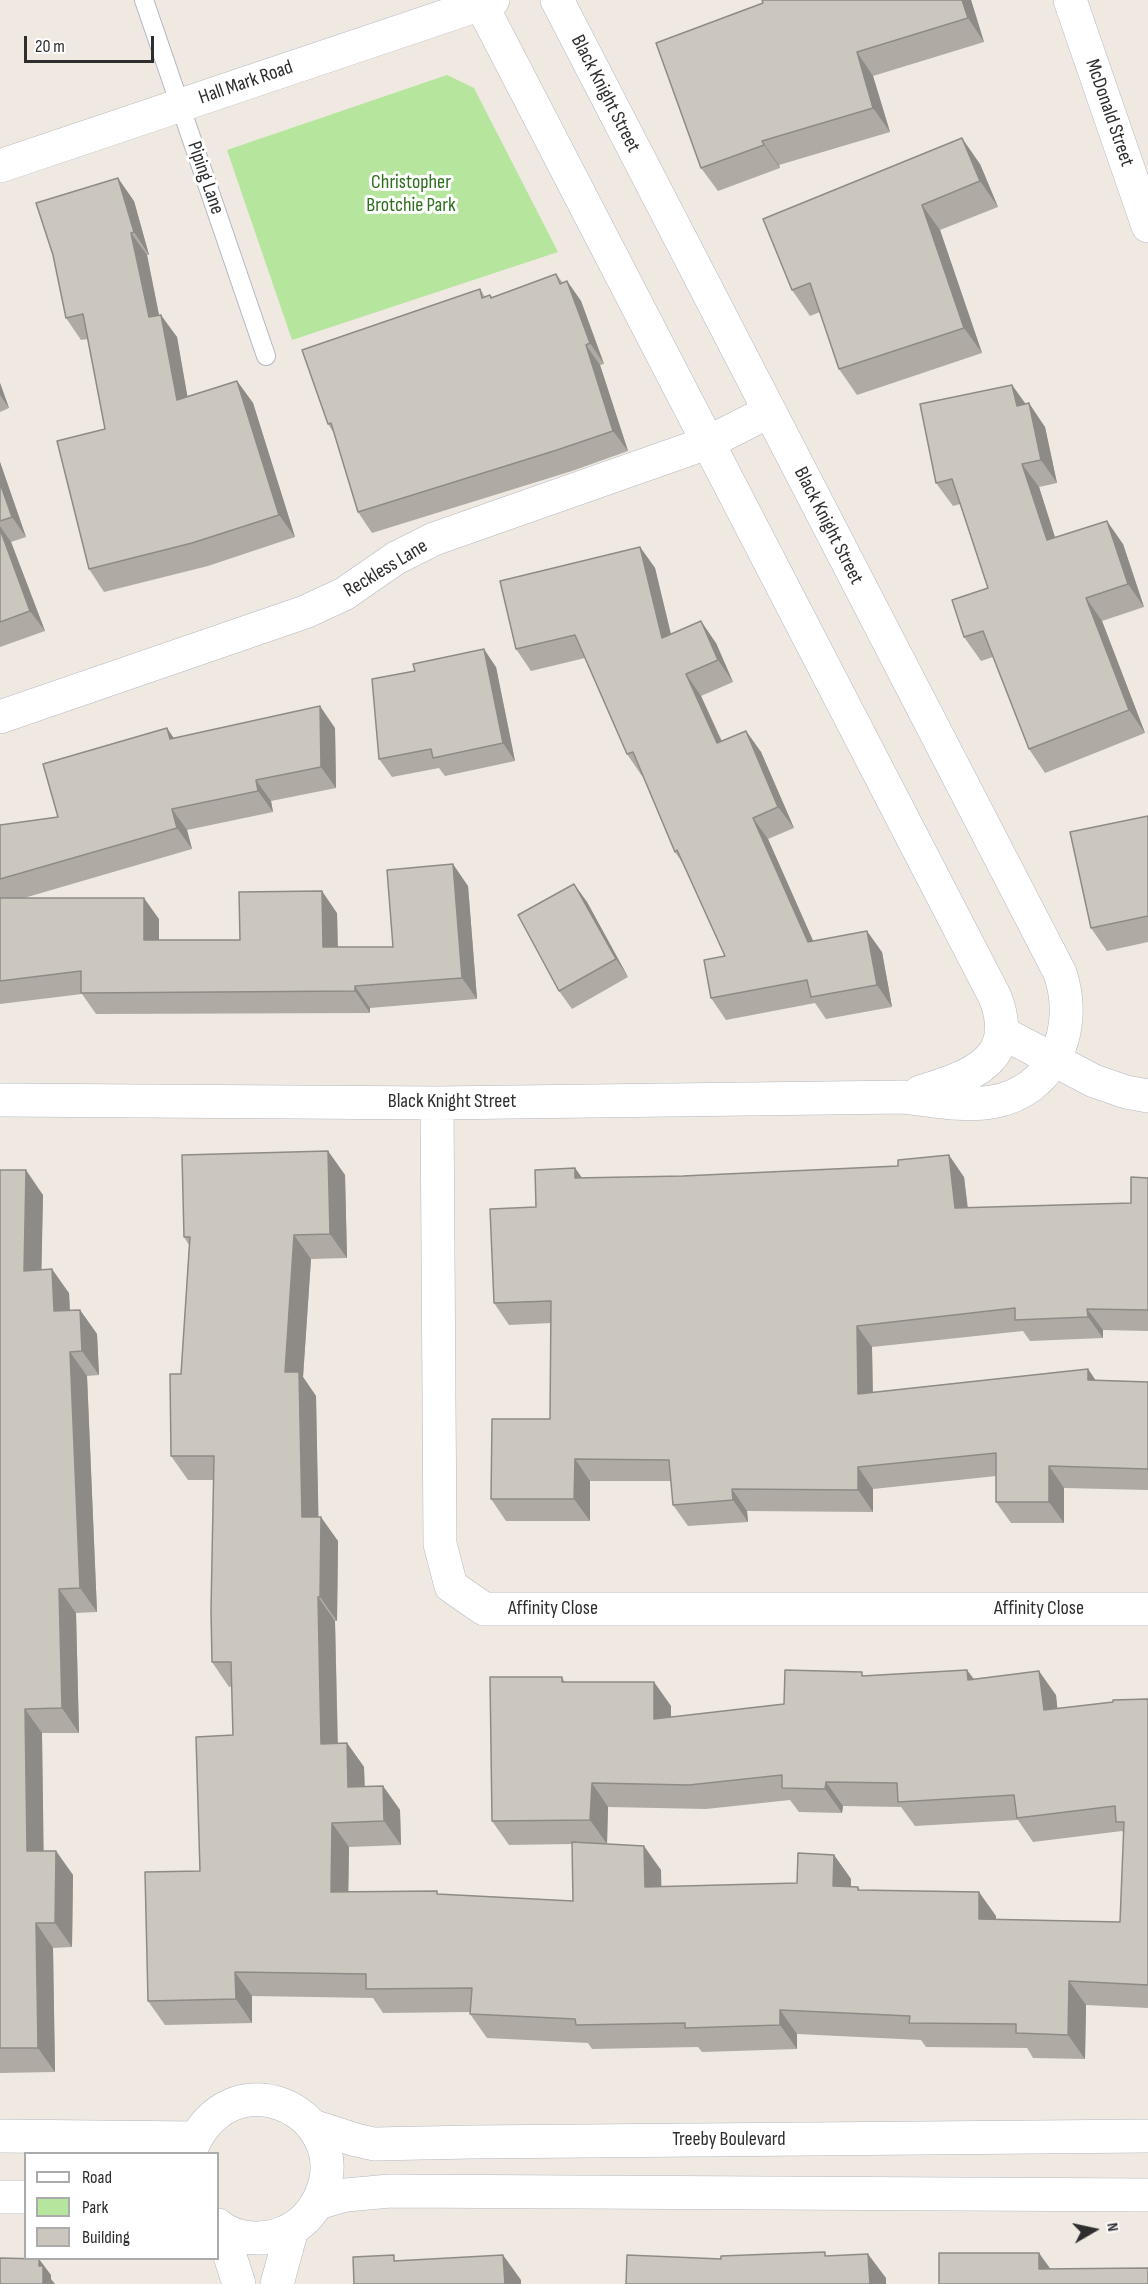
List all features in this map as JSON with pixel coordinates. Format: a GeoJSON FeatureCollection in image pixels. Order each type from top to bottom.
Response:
{"type":"FeatureCollection","features":[{"type":"Feature","properties":{"kind":"street","name":"Black Knight Street"},"geometry":{"type":"LineString","coordinates":[[0,1100],[437,1103],[904,1097],[975,1104],[992,1102],[1030,1085],[1050,1066],[1054,1059],[1063,1036],[1066,1015],[1066,995],[1060,973],[557,0]]}},
{"type":"Feature","properties":{"kind":"street","name":"McDonald Street"},"geometry":{"type":"LineString","coordinates":[[1070,0],[1148,226]]}},
{"type":"Feature","properties":{"kind":"street","name":"Hall Mark Road"},"geometry":{"type":"LineString","coordinates":[[0,166],[487,2]]}},
{"type":"Feature","properties":{"kind":"street"},"geometry":{"type":"LineString","coordinates":[[487,2],[707,443],[992,989],[999,1008],[1001,1032],[1094,1081],[1126,1092],[1148,1096]]}},
{"type":"Feature","properties":{"kind":"street","name":"Reckless Lane"},"geometry":{"type":"LineString","coordinates":[[0,717],[305,612],[332,601],[396,558],[434,539],[707,443],[768,412]]}},
{"type":"Feature","properties":{"kind":"street","name":"Black Knight Street"},"geometry":{"type":"LineString","coordinates":[[904,1097],[960,1080],[980,1069],[992,1055],[1001,1032]]}},
{"type":"Feature","properties":{"kind":"street","name":"Affinity Close"},"geometry":{"type":"LineString","coordinates":[[437,1103],[440,1544],[451,1586],[484,1609],[1148,1609]]}},
{"type":"Feature","properties":{"kind":"street"},"geometry":{"type":"LineString","coordinates":[[0,2136],[192,2146],[206,2122],[222,2109],[241,2101],[260,2099],[280,2103],[298,2112],[312,2126],[321,2140],[326,2164],[324,2188],[318,2203],[307,2218],[292,2229],[275,2236],[256,2238],[238,2235],[219,2227]]}},
{"type":"Feature","properties":{"kind":"street","name":"Treeby Boulevard"},"geometry":{"type":"LineString","coordinates":[[312,2126],[356,2140],[389,2145],[472,2142],[1148,2136]]}},
{"type":"Feature","properties":{"kind":"street"},"geometry":{"type":"LineString","coordinates":[[318,2203],[346,2195],[390,2191],[1148,2195]]}},
{"type":"Feature","properties":{"kind":"street"},"geometry":{"type":"LineString","coordinates":[[0,2197],[24,2197]]}},
{"type":"Feature","properties":{"kind":"street"},"geometry":{"type":"LineString","coordinates":[[219,2227],[239,2284]]}},
{"type":"Feature","properties":{"kind":"street"},"geometry":{"type":"LineString","coordinates":[[277,2284],[292,2229]]}},
{"type":"Feature","properties":{"kind":"lane","name":"Piping Lane"},"geometry":{"type":"LineString","coordinates":[[144,0],[266,356]]}},
{"type":"Feature","properties":{"kind":"green space","name":"Christopher Brotchie Park"},"geometry":{"type":"Polygon","coordinates":[[[447,75],[474,88],[558,252],[292,340],[227,150],[447,75]]]}},
{"type":"Feature","properties":{"kind":"building"},"geometry":{"type":"Polygon","coordinates":[[[762,0],[962,0],[968,18],[857,52],[873,108],[762,141],[764,145],[701,168],[656,43],[763,3],[762,0]]]}},
{"type":"Feature","properties":{"kind":"building"},"geometry":{"type":"Polygon","coordinates":[[[962,138],[980,181],[922,205],[964,328],[839,369],[810,283],[792,290],[763,219],[962,138]]]}},
{"type":"Feature","properties":{"kind":"building"},"geometry":{"type":"Polygon","coordinates":[[[118,178],[134,232],[131,233],[149,317],[161,315],[177,400],[237,381],[279,515],[192,543],[89,569],[57,441],[105,429],[83,314],[66,318],[53,255],[36,203],[118,178]]]}},
{"type":"Feature","properties":{"kind":"building"},"geometry":{"type":"Polygon","coordinates":[[[556,274],[560,284],[567,281],[590,343],[586,345],[613,431],[358,512],[331,423],[328,424],[302,350],[480,289],[482,298],[490,295],[491,298],[556,274]]]}},
{"type":"Feature","properties":{"kind":"building"},"geometry":{"type":"Polygon","coordinates":[[[1012,385],[1017,406],[1029,403],[1041,460],[1022,464],[1047,540],[1107,521],[1128,584],[1086,598],[1129,710],[1029,749],[983,631],[964,637],[952,600],[988,588],[952,479],[936,483],[920,404],[1012,385]]]}},
{"type":"Feature","properties":{"kind":"building"},"geometry":{"type":"Polygon","coordinates":[[[0,483],[12,517],[0,521],[0,483]]]}},
{"type":"Feature","properties":{"kind":"building"},"geometry":{"type":"Polygon","coordinates":[[[0,529],[30,611],[0,622],[0,529]]]}},
{"type":"Feature","properties":{"kind":"building"},"geometry":{"type":"Polygon","coordinates":[[[640,547],[662,638],[701,621],[718,660],[686,674],[717,743],[746,731],[778,807],[753,818],[808,942],[867,931],[877,985],[811,997],[807,980],[711,998],[704,960],[725,956],[677,850],[675,852],[633,752],[627,754],[575,635],[516,649],[500,581],[640,547]]]}},
{"type":"Feature","properties":{"kind":"building"},"geometry":{"type":"Polygon","coordinates":[[[484,649],[503,743],[433,758],[431,749],[379,759],[372,679],[415,671],[413,664],[484,649]]]}},
{"type":"Feature","properties":{"kind":"building"},"geometry":{"type":"Polygon","coordinates":[[[320,706],[321,767],[256,780],[258,791],[172,809],[177,828],[0,879],[0,825],[58,817],[43,764],[167,728],[170,739],[320,706]]]}},
{"type":"Feature","properties":{"kind":"building"},"geometry":{"type":"Polygon","coordinates":[[[1148,816],[1148,916],[1091,928],[1070,832],[1148,816]]]}},
{"type":"Feature","properties":{"kind":"building"},"geometry":{"type":"Polygon","coordinates":[[[453,864],[462,978],[355,986],[355,991],[81,993],[81,971],[0,981],[0,898],[144,898],[144,940],[240,940],[239,892],[322,891],[323,947],[393,947],[387,870],[453,864]]]}},
{"type":"Feature","properties":{"kind":"building"},"geometry":{"type":"Polygon","coordinates":[[[574,884],[616,959],[559,991],[518,915],[574,884]]]}},
{"type":"Feature","properties":{"kind":"building"},"geometry":{"type":"Polygon","coordinates":[[[328,1151],[330,1234],[294,1235],[285,1372],[299,1372],[302,1517],[321,1517],[320,1597],[318,1597],[321,1744],[347,1743],[348,1787],[383,1786],[384,1821],[332,1823],[331,1892],[437,1891],[437,1894],[573,1901],[572,1842],[644,1846],[645,1887],[797,1883],[798,1853],[834,1855],[833,1886],[858,1887],[858,1890],[979,1892],[979,1919],[1120,1922],[1124,1822],[1116,1822],[1115,1806],[1017,1818],[1014,1795],[898,1802],[897,1783],[826,1782],[825,1789],[782,1788],[782,1775],[689,1785],[592,1783],[590,1820],[492,1821],[490,1677],[562,1677],[562,1682],[654,1682],[654,1719],[784,1704],[785,1670],[862,1672],[862,1676],[967,1670],[968,1680],[1039,1671],[1044,1710],[1113,1702],[1113,1700],[1148,1699],[1148,1985],[1069,1981],[1068,2035],[1016,2033],[1016,2024],[909,2023],[910,2016],[780,2010],[780,2025],[685,2028],[685,2023],[576,2025],[575,2019],[470,2014],[472,1988],[366,1989],[366,1974],[235,1972],[236,1999],[148,2001],[145,1872],[200,1871],[196,1737],[233,1735],[231,1662],[212,1662],[214,1456],[171,1456],[170,1374],[181,1374],[190,1237],[184,1237],[182,1155],[328,1151]]]}},
{"type":"Feature","properties":{"kind":"building"},"geometry":{"type":"Polygon","coordinates":[[[949,1155],[955,1208],[1131,1203],[1131,1177],[1148,1178],[1148,1310],[1087,1309],[1088,1317],[1015,1320],[1015,1308],[857,1326],[858,1394],[1088,1369],[1088,1380],[1148,1382],[1148,1469],[1049,1466],[1049,1502],[996,1502],[996,1453],[858,1467],[858,1490],[732,1489],[733,1500],[673,1505],[669,1460],[575,1459],[574,1499],[491,1499],[492,1419],[550,1419],[551,1301],[494,1303],[490,1209],[536,1207],[535,1170],[575,1168],[575,1178],[683,1176],[898,1166],[898,1160],[949,1155]]]}},
{"type":"Feature","properties":{"kind":"building"},"geometry":{"type":"Polygon","coordinates":[[[0,1170],[26,1170],[24,1271],[52,1269],[54,1311],[80,1310],[82,1351],[70,1352],[80,1588],[59,1589],[62,1708],[25,1709],[27,1851],[56,1851],[55,1923],[36,1923],[38,2048],[0,2048],[0,1170]]]}},
{"type":"Feature","properties":{"kind":"building"},"geometry":{"type":"Polygon","coordinates":[[[825,2252],[825,2256],[868,2254],[870,2284],[626,2284],[627,2255],[721,2259],[721,2256],[825,2252]]]}},
{"type":"Feature","properties":{"kind":"building"},"geometry":{"type":"Polygon","coordinates":[[[939,2253],[1039,2253],[1039,2269],[1148,2268],[1148,2284],[939,2284],[939,2253]]]}},
{"type":"Feature","properties":{"kind":"building"},"geometry":{"type":"Polygon","coordinates":[[[394,2255],[394,2261],[503,2255],[505,2284],[354,2284],[353,2257],[394,2255]]]}},
{"type":"Feature","properties":{"kind":"building"},"geometry":{"type":"Polygon","coordinates":[[[0,2258],[39,2260],[39,2266],[43,2266],[43,2284],[0,2284],[0,2258]]]}}]}
